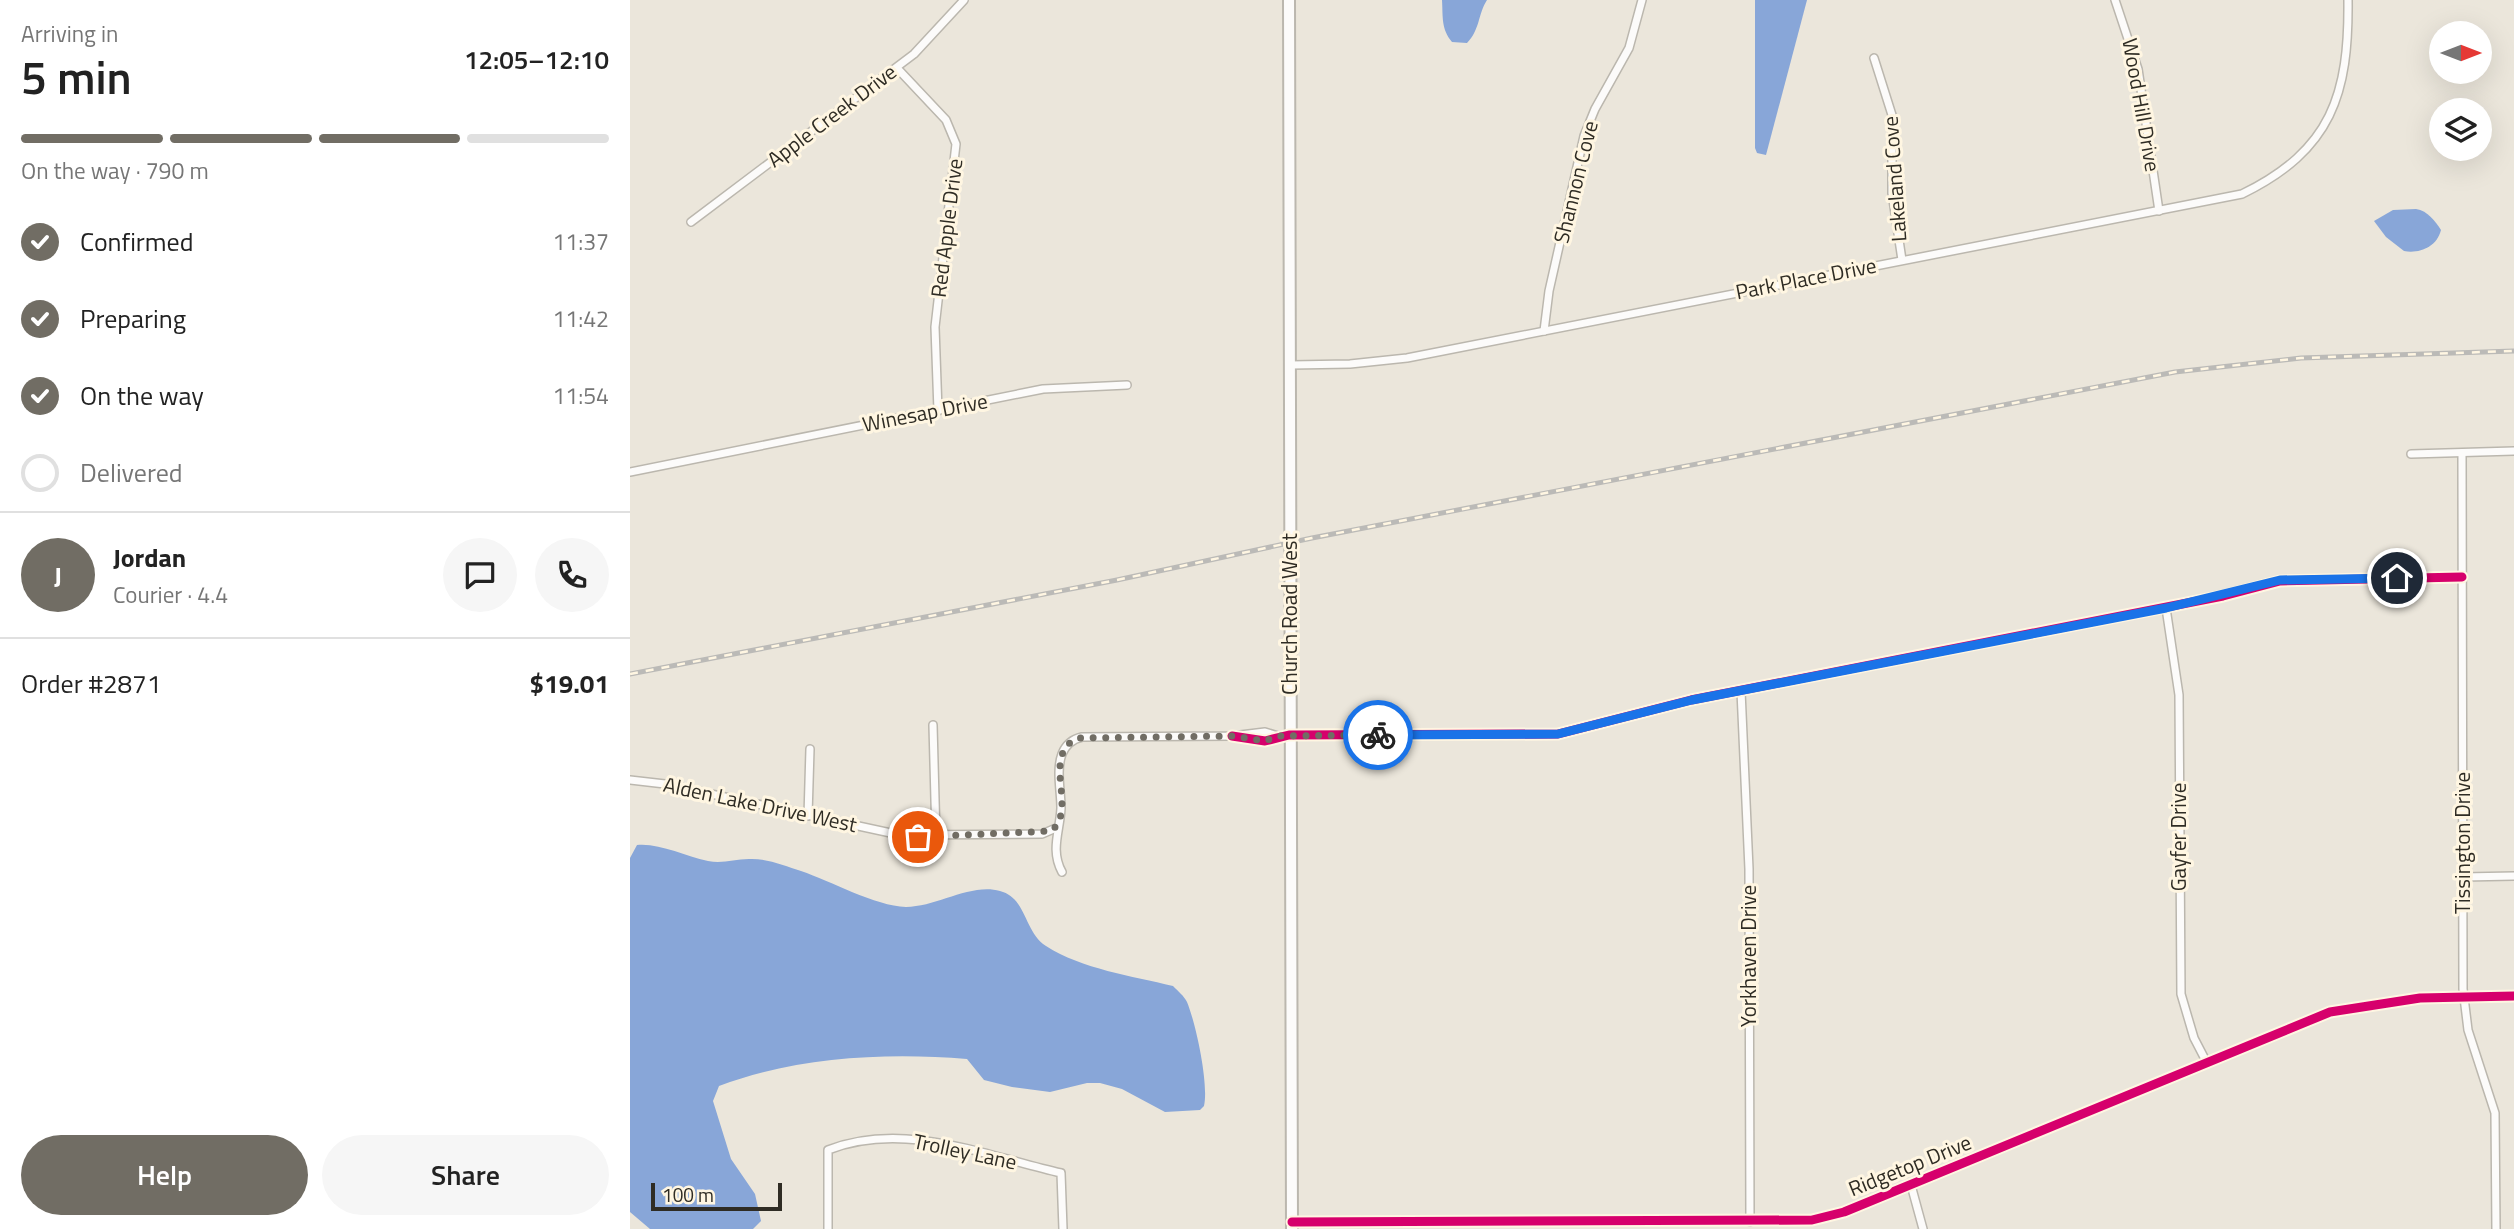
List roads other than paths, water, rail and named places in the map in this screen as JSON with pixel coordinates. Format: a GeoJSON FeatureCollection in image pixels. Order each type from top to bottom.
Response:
{"type":"FeatureCollection","features":[{"type":"Feature","properties":{"kind":"street","name":"Apple Creek Drive"},"geometry":{"type":"LineString","coordinates":[[691,222],[897,68],[926,43],[964,0]]}},
{"type":"Feature","properties":{"kind":"street","name":"Church Road West"},"geometry":{"type":"LineString","coordinates":[[1289,0],[1291,365],[1284,736],[1292,1225]]}},
{"type":"Feature","properties":{"kind":"street","name":"Shannon Cove"},"geometry":{"type":"LineString","coordinates":[[1544,331],[1551,282],[1584,136],[1599,100],[1629,48],[1642,0]]}},
{"type":"Feature","properties":{"kind":"street","name":"Wood Hill Drive"},"geometry":{"type":"LineString","coordinates":[[2115,0],[2138,69],[2159,211]]}},
{"type":"Feature","properties":{"kind":"street","name":"Park Place Drive"},"geometry":{"type":"LineString","coordinates":[[1291,365],[1354,364],[1407,358],[2242,194],[2279,173],[2307,149],[2327,120],[2342,88],[2347,50],[2348,0]]}},
{"type":"Feature","properties":{"kind":"street","name":"Lakeland Cove"},"geometry":{"type":"LineString","coordinates":[[1874,58],[1892,115],[1892,192],[1902,260]]}},
{"type":"Feature","properties":{"kind":"street","name":"Red Apple Drive"},"geometry":{"type":"LineString","coordinates":[[897,68],[946,120],[956,144],[935,327],[938,411]]}},
{"type":"Feature","properties":{"kind":"street","name":"Winesap Drive"},"geometry":{"type":"LineString","coordinates":[[630,472],[1052,388],[1127,385]]}},
{"type":"Feature","properties":{"kind":"street"},"geometry":{"type":"LineString","coordinates":[[2411,454],[2514,451]]}},
{"type":"Feature","properties":{"kind":"street","name":"Tissington Drive"},"geometry":{"type":"LineString","coordinates":[[2462,453],[2464,997],[2468,1030],[2495,1116],[2496,1229]]}},
{"type":"Feature","properties":{"kind":"street"},"geometry":{"type":"LineString","coordinates":[[1062,873],[1057,860],[1056,828],[1060,809],[1061,757],[1073,740],[1096,737],[1232,736],[1265,741],[1284,736],[1545,735],[1741,691],[2166,608],[2280,580],[2462,577]]}},
{"type":"Feature","properties":{"kind":"street","name":"Gayfer Drive"},"geometry":{"type":"LineString","coordinates":[[2166,608],[2179,695],[2181,994],[2194,1038],[2207,1063]]}},
{"type":"Feature","properties":{"kind":"street","name":"Yorkhaven Drive"},"geometry":{"type":"LineString","coordinates":[[1741,691],[1749,857],[1750,1222]]}},
{"type":"Feature","properties":{"kind":"street"},"geometry":{"type":"LineString","coordinates":[[933,725],[936,837]]}},
{"type":"Feature","properties":{"kind":"street"},"geometry":{"type":"LineString","coordinates":[[808,816],[810,750]]}},
{"type":"Feature","properties":{"kind":"street","name":"Alden Lake Drive West"},"geometry":{"type":"LineString","coordinates":[[630,780],[665,783],[900,835],[936,837],[1042,834],[1056,828]]}},
{"type":"Feature","properties":{"kind":"street"},"geometry":{"type":"LineString","coordinates":[[2463,877],[2514,876]]}},
{"type":"Feature","properties":{"kind":"street","name":"Ridgetop Drive"},"geometry":{"type":"LineString","coordinates":[[1292,1225],[1673,1225],[1801,1221],[1827,1217],[2340,1009],[2420,998],[2514,996]]}},
{"type":"Feature","properties":{"kind":"street","name":"Trolley Lane"},"geometry":{"type":"LineString","coordinates":[[828,1229],[828,1150],[853,1141],[919,1139],[1061,1173],[1063,1229]]}},
{"type":"Feature","properties":{"kind":"street"},"geometry":{"type":"LineString","coordinates":[[1911,1185],[1923,1229]]}},
{"type":"Feature","properties":{"kind":"water"},"geometry":{"type":"Polygon","coordinates":[[[1442,0],[1487,0],[1474,33],[1467,43],[1452,42],[1448,37],[1443,22],[1442,0]]]}},
{"type":"Feature","properties":{"kind":"water"},"geometry":{"type":"Polygon","coordinates":[[[1755,0],[1807,0],[1766,155],[1757,153],[1755,148],[1755,0]]]}},
{"type":"Feature","properties":{"kind":"water"},"geometry":{"type":"Polygon","coordinates":[[[2416,209],[2428,214],[2441,230],[2436,241],[2421,250],[2404,251],[2386,237],[2374,221],[2393,210],[2416,209]]]}},
{"type":"Feature","properties":{"kind":"water"},"geometry":{"type":"Polygon","coordinates":[[[637,845],[663,848],[713,862],[749,859],[769,861],[894,906],[918,906],[977,890],[989,889],[1009,895],[1021,908],[1033,932],[1046,946],[1075,961],[1173,986],[1181,994],[1191,1012],[1198,1039],[1205,1084],[1204,1106],[1200,1110],[1165,1112],[1122,1089],[1100,1083],[1087,1083],[1050,1092],[1012,1087],[984,1080],[967,1059],[873,1057],[778,1069],[719,1086],[713,1101],[731,1159],[755,1194],[761,1221],[753,1229],[650,1229],[630,1212],[630,858],[637,845]]]}},
{"type":"Feature","properties":{"kind":"railway"},"geometry":{"type":"LineString","coordinates":[[630,674],[1117,580],[1312,538],[2175,372],[2301,358],[2514,351]]}}]}
